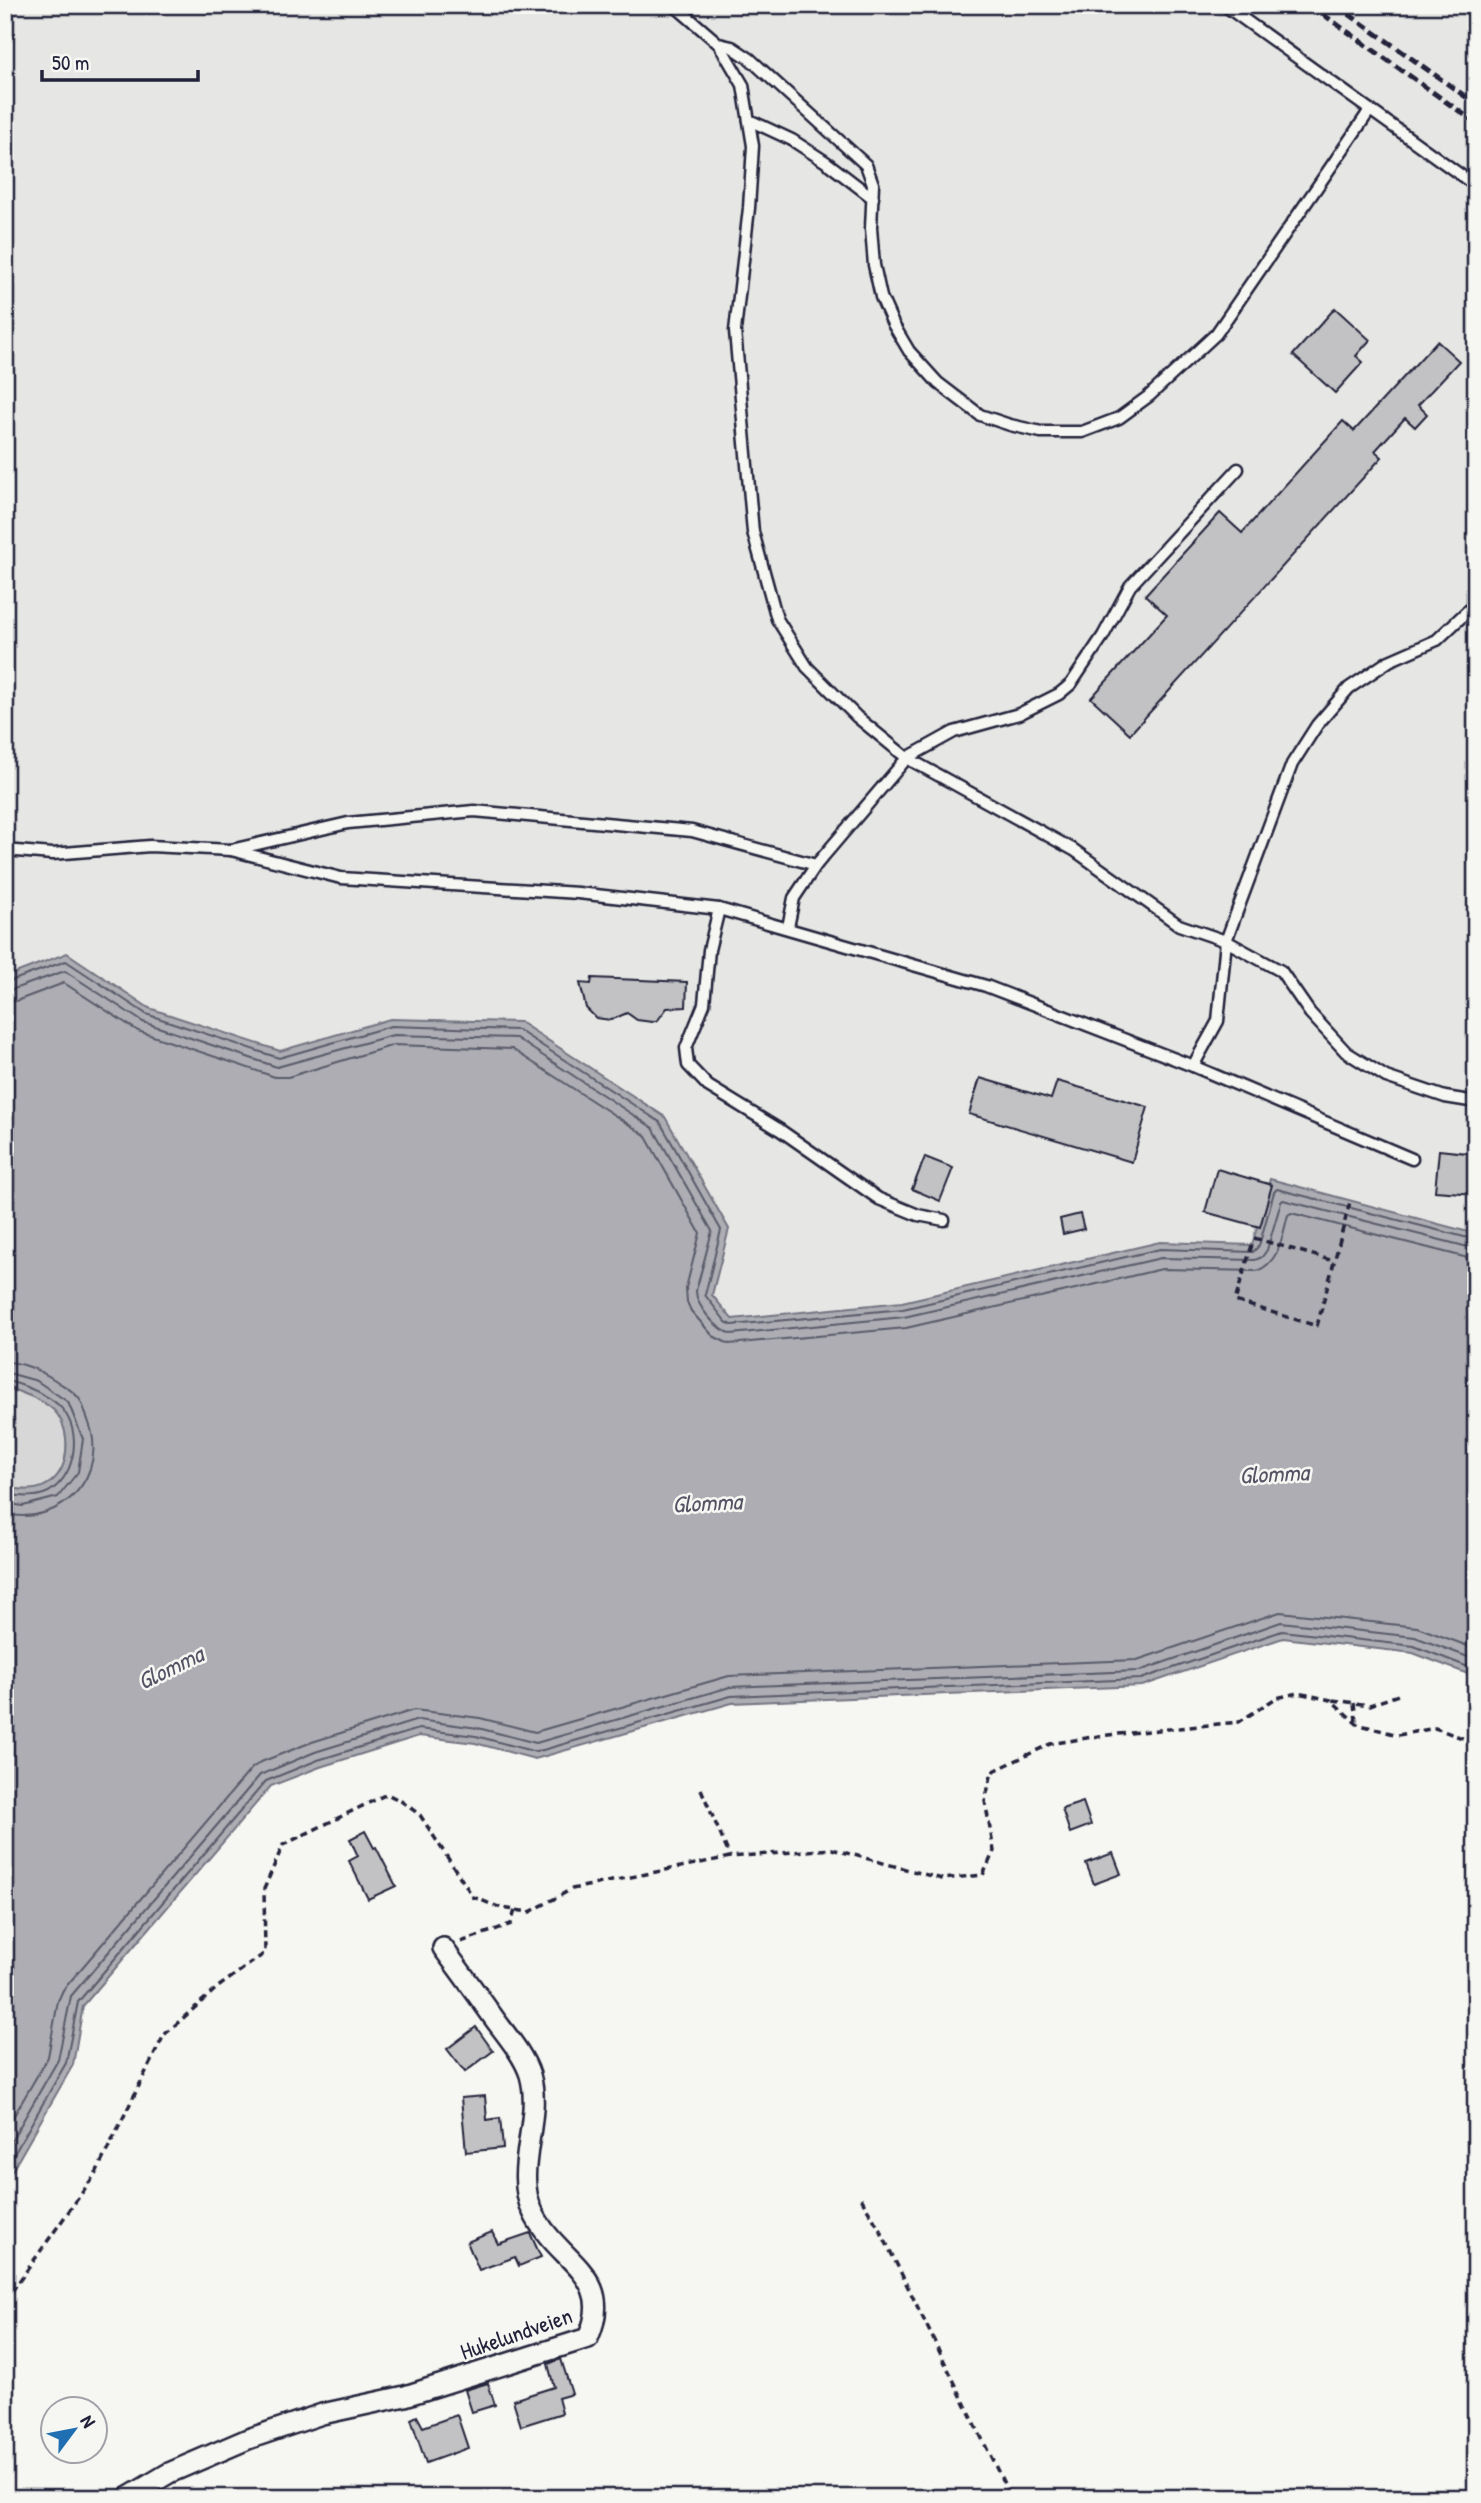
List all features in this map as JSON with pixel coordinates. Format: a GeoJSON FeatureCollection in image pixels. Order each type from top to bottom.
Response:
{"type":"FeatureCollection","features":[{"type":"Feature","properties":{"kind":"street","name":"Hukelundveien"},"geometry":{"type":"LineString","coordinates":[[127,2498],[169,2473],[248,2439],[322,2414],[405,2396],[587,2338],[597,2308],[594,2289],[584,2274],[547,2237],[532,2211],[526,2182],[533,2102],[530,2075],[516,2048],[443,1948]]}},
{"type":"Feature","properties":{"kind":"lane"},"geometry":{"type":"LineString","coordinates":[[674,5],[719,44],[743,85],[753,146],[735,331],[753,532],[777,619],[807,667],[857,717],[907,758],[1074,850],[1179,925],[1226,941],[1281,971],[1310,1013],[1346,1052],[1386,1077],[1445,1097],[1476,1102]]}},
{"type":"Feature","properties":{"kind":"lane"},"geometry":{"type":"LineString","coordinates":[[1224,5],[1476,186]]}},
{"type":"Feature","properties":{"kind":"lane"},"geometry":{"type":"LineString","coordinates":[[719,44],[732,47],[750,59],[863,161],[871,174],[873,184],[871,228],[874,265],[881,297],[909,351],[931,376],[970,409],[991,419],[1041,432],[1082,432],[1119,418],[1149,396],[1216,334],[1370,110]]}},
{"type":"Feature","properties":{"kind":"lane"},"geometry":{"type":"LineString","coordinates":[[749,120],[792,140],[873,198]]}},
{"type":"Feature","properties":{"kind":"lane"},"geometry":{"type":"LineString","coordinates":[[788,928],[794,898],[816,865],[907,758],[954,732],[1019,713],[1059,694],[1072,684],[1130,586],[1238,469]]}},
{"type":"Feature","properties":{"kind":"lane"},"geometry":{"type":"LineString","coordinates":[[1193,1066],[1218,1021],[1226,941],[1292,764],[1317,725],[1349,688],[1389,661],[1437,640],[1476,603]]}},
{"type":"Feature","properties":{"kind":"lane"},"geometry":{"type":"LineString","coordinates":[[232,850],[348,823],[474,811],[691,831],[816,865]]}},
{"type":"Feature","properties":{"kind":"lane"},"geometry":{"type":"LineString","coordinates":[[5,850],[52,854],[150,846],[232,850],[341,878],[578,893],[719,909],[986,986],[1193,1066],[1412,1159]]}},
{"type":"Feature","properties":{"kind":"lane"},"geometry":{"type":"LineString","coordinates":[[719,909],[709,950],[704,1004],[686,1048],[688,1065],[708,1086],[780,1130],[879,1199],[918,1215],[944,1220]]}},
{"type":"Feature","properties":{"kind":"path"},"geometry":{"type":"LineString","coordinates":[[1252,1245],[1235,1301],[1317,1326],[1350,1202]]}},
{"type":"Feature","properties":{"kind":"path"},"geometry":{"type":"LineString","coordinates":[[1254,1238],[1334,1261]]}},
{"type":"Feature","properties":{"kind":"path"},"geometry":{"type":"LineString","coordinates":[[5,2301],[96,2173],[164,2035],[218,1987],[265,1953],[264,1889],[283,1845],[387,1794],[419,1815],[473,1897],[515,1910],[530,1912],[572,1889],[730,1857],[832,1849],[942,1879],[983,1875],[994,1851],[985,1801],[992,1772],[1050,1744],[1099,1736],[1229,1724],[1238,1722],[1276,1698],[1298,1693],[1370,1705],[1401,1694]]}},
{"type":"Feature","properties":{"kind":"path"},"geometry":{"type":"LineString","coordinates":[[1331,1700],[1357,1724],[1398,1735],[1434,1728],[1465,1739],[1476,1751]]}},
{"type":"Feature","properties":{"kind":"path"},"geometry":{"type":"LineString","coordinates":[[1354,1703],[1357,1724]]}},
{"type":"Feature","properties":{"kind":"path"},"geometry":{"type":"LineString","coordinates":[[701,1789],[730,1857]]}},
{"type":"Feature","properties":{"kind":"path"},"geometry":{"type":"LineString","coordinates":[[443,1948],[511,1924],[515,1910]]}},
{"type":"Feature","properties":{"kind":"path"},"geometry":{"type":"LineString","coordinates":[[861,2198],[880,2230],[1011,2498]]}},
{"type":"Feature","properties":{"kind":"shaded area"},"geometry":{"type":"Polygon","coordinates":[[[5,5],[1476,5],[1476,1234],[1271,1180],[1252,1245],[1160,1242],[902,1302],[732,1319],[712,1295],[729,1229],[390,1019],[280,1052],[149,1008],[67,953],[5,977],[5,5]]]}},
{"type":"Feature","properties":{"kind":"shaded area"},"geometry":{"type":"Polygon","coordinates":[[[5,1387],[48,1405],[62,1423],[66,1442],[64,1461],[55,1478],[43,1487],[27,1490],[5,1487],[5,1387]]]}},
{"type":"Feature","properties":{"kind":"water","name":"Glomma"},"geometry":{"type":"Polygon","coordinates":[[[67,953],[149,1008],[280,1051],[390,1019],[520,1022],[665,1117],[729,1229],[712,1295],[732,1319],[902,1302],[1160,1242],[1252,1245],[1270,1179],[1476,1234],[1476,1677],[1413,1653],[1283,1638],[1142,1686],[732,1703],[535,1759],[475,1743],[419,1736],[320,1767],[271,1786],[83,2006],[73,2065],[5,2183],[5,1487],[33,1489],[48,1484],[61,1470],[66,1442],[62,1423],[54,1410],[34,1398],[5,1387],[5,977],[67,953]]]}},
{"type":"Feature","properties":{"kind":"building"},"geometry":{"type":"Polygon","coordinates":[[[1335,308],[1370,340],[1356,356],[1363,362],[1335,393],[1293,355],[1335,308]]]}},
{"type":"Feature","properties":{"kind":"building"},"geometry":{"type":"Polygon","coordinates":[[[1437,341],[1459,361],[1418,405],[1427,414],[1415,427],[1405,418],[1375,451],[1382,457],[1130,734],[1091,698],[1167,615],[1145,595],[1220,513],[1242,533],[1343,421],[1354,431],[1437,341]]]}},
{"type":"Feature","properties":{"kind":"building"},"geometry":{"type":"Polygon","coordinates":[[[592,978],[687,982],[686,1007],[667,1008],[658,1020],[652,1022],[637,1020],[627,1013],[611,1020],[596,1018],[586,1008],[580,983],[591,984],[592,978]]]}},
{"type":"Feature","properties":{"kind":"building"},"geometry":{"type":"Polygon","coordinates":[[[980,1078],[1051,1099],[1057,1081],[1148,1107],[1132,1162],[969,1114],[980,1078]]]}},
{"type":"Feature","properties":{"kind":"building"},"geometry":{"type":"Polygon","coordinates":[[[1439,1150],[1476,1154],[1476,1194],[1435,1191],[1439,1150]]]}},
{"type":"Feature","properties":{"kind":"building"},"geometry":{"type":"Polygon","coordinates":[[[925,1157],[953,1168],[940,1201],[912,1189],[925,1157]]]}},
{"type":"Feature","properties":{"kind":"building"},"geometry":{"type":"Polygon","coordinates":[[[1217,1169],[1272,1185],[1260,1227],[1205,1212],[1217,1169]]]}},
{"type":"Feature","properties":{"kind":"building"},"geometry":{"type":"Polygon","coordinates":[[[1080,1214],[1084,1229],[1063,1234],[1060,1219],[1080,1214]]]}},
{"type":"Feature","properties":{"kind":"building"},"geometry":{"type":"Polygon","coordinates":[[[1083,1802],[1091,1825],[1070,1833],[1062,1809],[1083,1802]]]}},
{"type":"Feature","properties":{"kind":"building"},"geometry":{"type":"Polygon","coordinates":[[[365,1831],[396,1886],[368,1899],[349,1861],[358,1856],[350,1839],[365,1831]]]}},
{"type":"Feature","properties":{"kind":"building"},"geometry":{"type":"Polygon","coordinates":[[[1113,1853],[1121,1874],[1094,1884],[1086,1863],[1113,1853]]]}},
{"type":"Feature","properties":{"kind":"building"},"geometry":{"type":"Polygon","coordinates":[[[476,2027],[493,2051],[465,2072],[447,2049],[476,2027]]]}},
{"type":"Feature","properties":{"kind":"building"},"geometry":{"type":"Polygon","coordinates":[[[485,2096],[487,2120],[500,2118],[503,2148],[466,2152],[461,2098],[485,2096]]]}},
{"type":"Feature","properties":{"kind":"building"},"geometry":{"type":"Polygon","coordinates":[[[492,2232],[498,2244],[530,2233],[541,2257],[519,2266],[515,2257],[479,2270],[467,2242],[492,2232]]]}},
{"type":"Feature","properties":{"kind":"building"},"geometry":{"type":"Polygon","coordinates":[[[561,2359],[572,2394],[558,2398],[562,2413],[521,2426],[513,2400],[554,2387],[548,2364],[561,2359]]]}},
{"type":"Feature","properties":{"kind":"building"},"geometry":{"type":"Polygon","coordinates":[[[488,2383],[495,2405],[472,2412],[465,2390],[488,2383]]]}},
{"type":"Feature","properties":{"kind":"building"},"geometry":{"type":"Polygon","coordinates":[[[457,2415],[468,2448],[426,2463],[411,2419],[417,2416],[423,2427],[457,2415]]]}},
{"type":"Feature","properties":{"kind":"railway"},"geometry":{"type":"LineString","coordinates":[[1310,5],[1476,123]]}},
{"type":"Feature","properties":{"kind":"railway"},"geometry":{"type":"LineString","coordinates":[[1336,5],[1476,104]]}}]}
